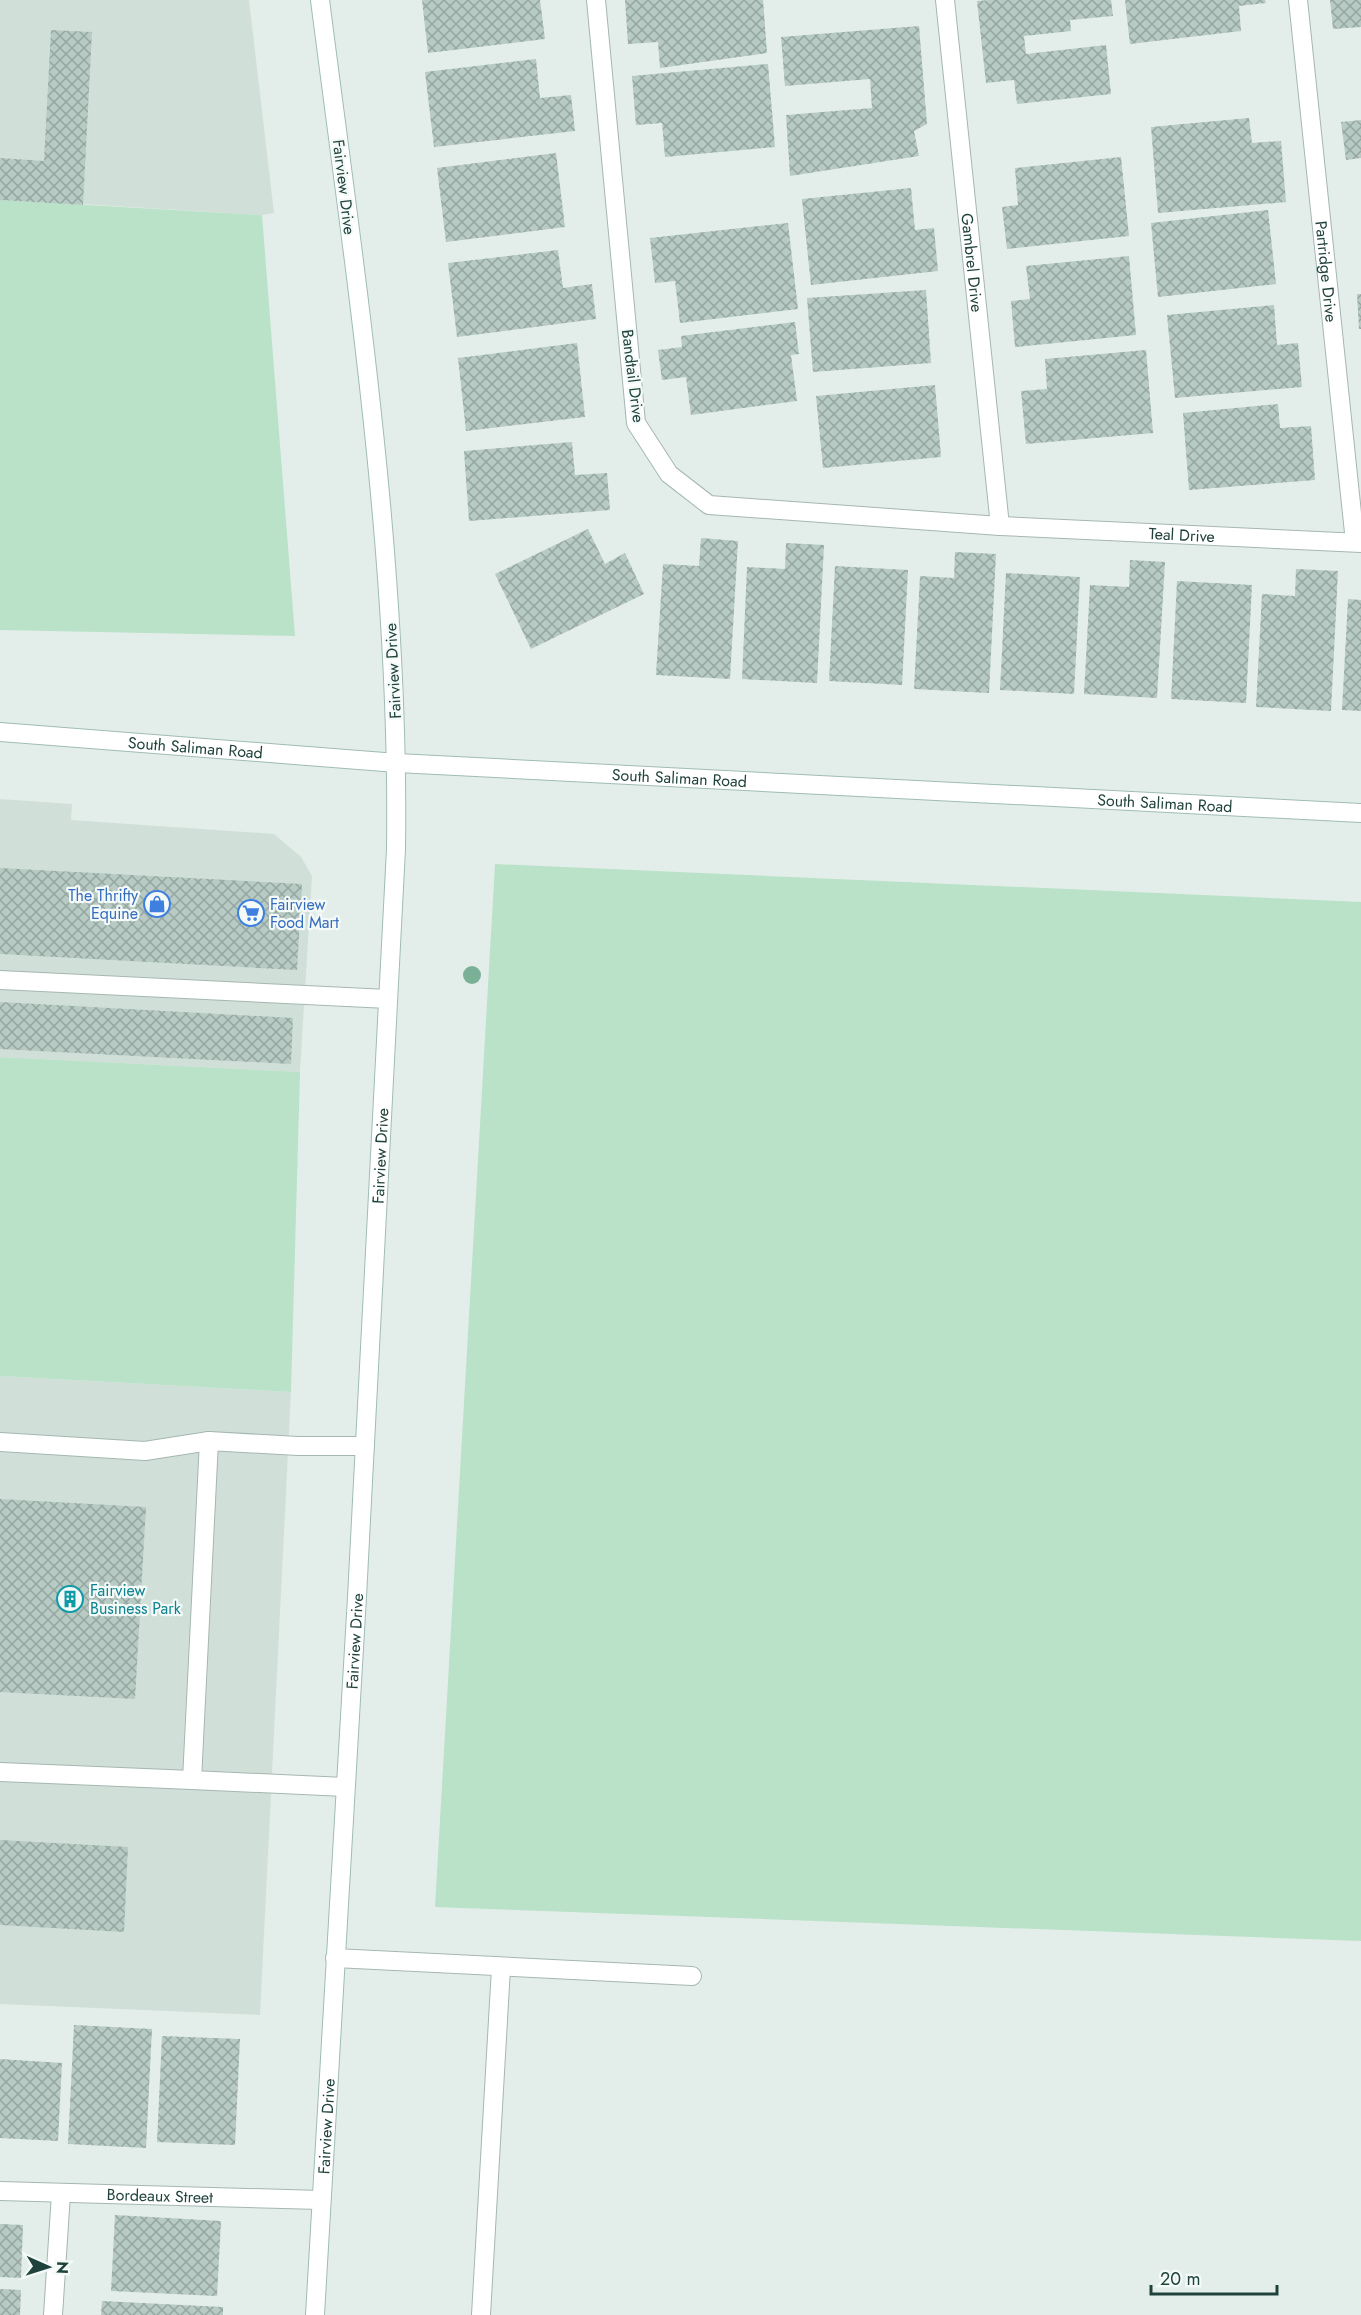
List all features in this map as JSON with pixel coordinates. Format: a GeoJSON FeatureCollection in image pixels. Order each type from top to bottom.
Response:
{"type":"FeatureCollection","features":[{"type":"Feature","properties":{"kind":"main road","name":"Fairview Drive"},"geometry":{"type":"LineString","coordinates":[[315,2315],[365,1446],[396,849],[397,763],[392,623],[369,389],[320,0]]}},
{"type":"Feature","properties":{"kind":"main road","name":"Bandtail Drive"},"geometry":{"type":"LineString","coordinates":[[596,0],[636,423],[669,474],[709,505],[1000,526]]}},
{"type":"Feature","properties":{"kind":"main road","name":"Gambrel Drive"},"geometry":{"type":"LineString","coordinates":[[945,0],[1000,526]]}},
{"type":"Feature","properties":{"kind":"main road","name":"Partridge Drive"},"geometry":{"type":"LineString","coordinates":[[1298,0],[1358,543]]}},
{"type":"Feature","properties":{"kind":"main road","name":"Teal Drive"},"geometry":{"type":"LineString","coordinates":[[1000,526],[1358,543]]}},
{"type":"Feature","properties":{"kind":"main road","name":"South Saliman Road"},"geometry":{"type":"LineString","coordinates":[[0,732],[397,763],[1361,813]]}},
{"type":"Feature","properties":{"kind":"main road"},"geometry":{"type":"LineString","coordinates":[[0,980],[388,999]]}},
{"type":"Feature","properties":{"kind":"main road"},"geometry":{"type":"LineString","coordinates":[[0,1442],[145,1450],[209,1441],[298,1446],[365,1446]]}},
{"type":"Feature","properties":{"kind":"main road"},"geometry":{"type":"LineString","coordinates":[[192,1780],[209,1441]]}},
{"type":"Feature","properties":{"kind":"main road"},"geometry":{"type":"LineString","coordinates":[[0,1772],[345,1787]]}},
{"type":"Feature","properties":{"kind":"main road"},"geometry":{"type":"LineString","coordinates":[[335,1958],[692,1976]]}},
{"type":"Feature","properties":{"kind":"main road"},"geometry":{"type":"LineString","coordinates":[[481,2315],[501,1968]]}},
{"type":"Feature","properties":{"kind":"main road","name":"Bordeaux Street"},"geometry":{"type":"LineString","coordinates":[[0,2191],[321,2200]]}},
{"type":"Feature","properties":{"kind":"main road"},"geometry":{"type":"LineString","coordinates":[[54,2315],[60,2194]]}},
{"type":"Feature","properties":{"kind":"shaded area"},"geometry":{"type":"Polygon","coordinates":[[[0,0],[249,0],[274,213],[262,215],[0,199],[0,0]]]}},
{"type":"Feature","properties":{"kind":"shaded area"},"geometry":{"type":"Polygon","coordinates":[[[0,799],[72,804],[71,820],[274,834],[301,857],[312,876],[300,1072],[0,1057],[0,799]]]}},
{"type":"Feature","properties":{"kind":"shaded area"},"geometry":{"type":"Polygon","coordinates":[[[0,1376],[291,1392],[260,2015],[0,2004],[0,1376]]]}},
{"type":"Feature","properties":{"kind":"green space"},"geometry":{"type":"Polygon","coordinates":[[[0,200],[262,215],[295,636],[0,630],[0,200]]]}},
{"type":"Feature","properties":{"kind":"green space"},"geometry":{"type":"Polygon","coordinates":[[[495,864],[1361,902],[1361,1941],[435,1907],[495,864]]]}},
{"type":"Feature","properties":{"kind":"green space"},"geometry":{"type":"Polygon","coordinates":[[[0,1057],[300,1072],[291,1392],[0,1376],[0,1057]]]}},
{"type":"Feature","properties":{"kind":"building"},"geometry":{"type":"Polygon","coordinates":[[[422,0],[540,0],[545,39],[428,53],[422,0]]]}},
{"type":"Feature","properties":{"kind":"building"},"geometry":{"type":"Polygon","coordinates":[[[625,0],[763,0],[767,53],[660,68],[658,42],[628,44],[625,0]]]}},
{"type":"Feature","properties":{"kind":"building"},"geometry":{"type":"Polygon","coordinates":[[[1111,0],[1113,16],[1070,20],[1071,31],[1024,36],[1026,54],[1106,45],[1111,94],[1017,104],[1014,80],[986,83],[977,1],[1111,0]]]}},
{"type":"Feature","properties":{"kind":"building"},"geometry":{"type":"Polygon","coordinates":[[[1125,0],[1265,0],[1266,3],[1239,6],[1241,31],[1130,44],[1125,0]]]}},
{"type":"Feature","properties":{"kind":"building"},"geometry":{"type":"Polygon","coordinates":[[[1330,0],[1361,0],[1361,27],[1333,29],[1330,0]]]}},
{"type":"Feature","properties":{"kind":"building"},"geometry":{"type":"Polygon","coordinates":[[[919,26],[927,124],[914,131],[919,156],[790,176],[786,115],[872,108],[870,79],[785,86],[781,37],[919,26]]]}},
{"type":"Feature","properties":{"kind":"building"},"geometry":{"type":"Polygon","coordinates":[[[51,30],[92,32],[83,205],[0,200],[0,158],[44,161],[51,30]]]}},
{"type":"Feature","properties":{"kind":"building"},"geometry":{"type":"Polygon","coordinates":[[[536,59],[540,98],[571,95],[575,131],[434,147],[425,72],[536,59]]]}},
{"type":"Feature","properties":{"kind":"building"},"geometry":{"type":"Polygon","coordinates":[[[768,64],[775,147],[665,157],[662,123],[636,125],[632,76],[768,64]]]}},
{"type":"Feature","properties":{"kind":"building"},"geometry":{"type":"Polygon","coordinates":[[[1249,118],[1252,143],[1281,141],[1286,202],[1158,213],[1151,127],[1249,118]]]}},
{"type":"Feature","properties":{"kind":"building"},"geometry":{"type":"Polygon","coordinates":[[[1361,120],[1361,158],[1346,160],[1341,122],[1361,120]]]}},
{"type":"Feature","properties":{"kind":"building"},"geometry":{"type":"Polygon","coordinates":[[[556,153],[565,227],[446,242],[437,168],[556,153]]]}},
{"type":"Feature","properties":{"kind":"building"},"geometry":{"type":"Polygon","coordinates":[[[1121,157],[1129,236],[1007,249],[1002,207],[1018,205],[1015,168],[1121,157]]]}},
{"type":"Feature","properties":{"kind":"building"},"geometry":{"type":"Polygon","coordinates":[[[911,188],[915,230],[934,228],[938,271],[811,285],[802,199],[911,188]]]}},
{"type":"Feature","properties":{"kind":"building"},"geometry":{"type":"Polygon","coordinates":[[[1268,210],[1276,284],[1158,297],[1151,223],[1268,210]]]}},
{"type":"Feature","properties":{"kind":"building"},"geometry":{"type":"Polygon","coordinates":[[[788,223],[798,309],[680,323],[675,281],[655,283],[650,238],[788,223]]]}},
{"type":"Feature","properties":{"kind":"building"},"geometry":{"type":"Polygon","coordinates":[[[558,250],[563,288],[592,284],[596,319],[457,337],[448,263],[558,250]]]}},
{"type":"Feature","properties":{"kind":"building"},"geometry":{"type":"Polygon","coordinates":[[[1129,256],[1136,335],[1015,347],[1011,301],[1030,299],[1026,266],[1129,256]]]}},
{"type":"Feature","properties":{"kind":"building"},"geometry":{"type":"Polygon","coordinates":[[[926,290],[931,363],[813,372],[807,298],[926,290]]]}},
{"type":"Feature","properties":{"kind":"building"},"geometry":{"type":"Polygon","coordinates":[[[1357,294],[1361,294],[1361,329],[1359,329],[1357,294]]]}},
{"type":"Feature","properties":{"kind":"building"},"geometry":{"type":"Polygon","coordinates":[[[1274,305],[1277,345],[1298,343],[1302,387],[1175,398],[1167,315],[1274,305]]]}},
{"type":"Feature","properties":{"kind":"building"},"geometry":{"type":"Polygon","coordinates":[[[795,322],[799,354],[791,355],[797,401],[691,415],[686,377],[662,380],[658,350],[682,347],[681,336],[795,322]]]}},
{"type":"Feature","properties":{"kind":"building"},"geometry":{"type":"Polygon","coordinates":[[[577,343],[585,417],[466,431],[458,358],[577,343]]]}},
{"type":"Feature","properties":{"kind":"building"},"geometry":{"type":"Polygon","coordinates":[[[1146,350],[1153,433],[1026,444],[1021,391],[1047,389],[1045,359],[1146,350]]]}},
{"type":"Feature","properties":{"kind":"building"},"geometry":{"type":"Polygon","coordinates":[[[935,385],[941,457],[823,468],[816,396],[935,385]]]}},
{"type":"Feature","properties":{"kind":"building"},"geometry":{"type":"Polygon","coordinates":[[[1278,404],[1280,428],[1311,426],[1315,480],[1189,490],[1183,413],[1278,404]]]}},
{"type":"Feature","properties":{"kind":"building"},"geometry":{"type":"Polygon","coordinates":[[[572,442],[575,475],[607,473],[610,510],[469,521],[464,451],[572,442]]]}},
{"type":"Feature","properties":{"kind":"building"},"geometry":{"type":"Polygon","coordinates":[[[588,529],[605,564],[625,553],[644,594],[531,649],[495,574],[588,529]]]}},
{"type":"Feature","properties":{"kind":"building"},"geometry":{"type":"Polygon","coordinates":[[[701,538],[738,541],[730,679],[656,675],[663,564],[699,566],[701,538]]]}},
{"type":"Feature","properties":{"kind":"building"},"geometry":{"type":"Polygon","coordinates":[[[786,543],[824,545],[817,683],[742,679],[747,567],[785,569],[786,543]]]}},
{"type":"Feature","properties":{"kind":"building"},"geometry":{"type":"Polygon","coordinates":[[[955,552],[996,554],[989,693],[914,689],[920,576],[954,578],[955,552]]]}},
{"type":"Feature","properties":{"kind":"building"},"geometry":{"type":"Polygon","coordinates":[[[1130,560],[1165,562],[1157,698],[1084,694],[1090,585],[1129,587],[1130,560]]]}},
{"type":"Feature","properties":{"kind":"building"},"geometry":{"type":"Polygon","coordinates":[[[835,566],[908,570],[902,685],[829,681],[835,566]]]}},
{"type":"Feature","properties":{"kind":"building"},"geometry":{"type":"Polygon","coordinates":[[[1296,569],[1338,571],[1331,711],[1256,707],[1262,594],[1295,596],[1296,569]]]}},
{"type":"Feature","properties":{"kind":"building"},"geometry":{"type":"Polygon","coordinates":[[[1006,573],[1080,577],[1074,694],[1000,690],[1006,573]]]}},
{"type":"Feature","properties":{"kind":"building"},"geometry":{"type":"Polygon","coordinates":[[[1177,581],[1252,585],[1246,703],[1171,699],[1177,581]]]}},
{"type":"Feature","properties":{"kind":"building"},"geometry":{"type":"Polygon","coordinates":[[[1348,599],[1361,600],[1361,711],[1342,710],[1348,599]]]}},
{"type":"Feature","properties":{"kind":"building"},"geometry":{"type":"Polygon","coordinates":[[[0,868],[302,884],[297,970],[0,954],[0,868]]]}},
{"type":"Feature","properties":{"kind":"building"},"geometry":{"type":"Polygon","coordinates":[[[0,1002],[293,1018],[291,1064],[0,1049],[0,1002]]]}},
{"type":"Feature","properties":{"kind":"building","name":"Fairview Business Park"},"geometry":{"type":"Polygon","coordinates":[[[0,1499],[146,1507],[135,1699],[0,1692],[0,1499]]]}},
{"type":"Feature","properties":{"kind":"building"},"geometry":{"type":"Polygon","coordinates":[[[0,1840],[128,1847],[124,1932],[0,1925],[0,1840]]]}},
{"type":"Feature","properties":{"kind":"building"},"geometry":{"type":"Polygon","coordinates":[[[74,2025],[152,2029],[146,2148],[68,2144],[74,2025]]]}},
{"type":"Feature","properties":{"kind":"building"},"geometry":{"type":"Polygon","coordinates":[[[162,2036],[240,2039],[235,2145],[157,2142],[162,2036]]]}},
{"type":"Feature","properties":{"kind":"building"},"geometry":{"type":"Polygon","coordinates":[[[0,2059],[62,2063],[58,2141],[0,2138],[0,2059]]]}},
{"type":"Feature","properties":{"kind":"building"},"geometry":{"type":"Polygon","coordinates":[[[115,2215],[221,2221],[217,2296],[111,2291],[115,2215]]]}},
{"type":"Feature","properties":{"kind":"building"},"geometry":{"type":"Polygon","coordinates":[[[0,2224],[23,2225],[21,2278],[0,2277],[0,2224]]]}},
{"type":"Feature","properties":{"kind":"building"},"geometry":{"type":"Polygon","coordinates":[[[0,2289],[21,2290],[20,2315],[0,2315],[0,2289]]]}},
{"type":"Feature","properties":{"kind":"building"},"geometry":{"type":"Polygon","coordinates":[[[102,2301],[223,2307],[223,2315],[101,2315],[102,2301]]]}},
{"type":"Feature","properties":{"kind":"place","name":"The Thrifty Equine"},"geometry":{"type":"Point","coordinates":[157,904]}},
{"type":"Feature","properties":{"kind":"place","name":"Fairview Food Mart"},"geometry":{"type":"Point","coordinates":[251,913]}},
{"type":"Feature","properties":{"kind":"place","name":"Fairview Business Park"},"geometry":{"type":"Point","coordinates":[70,1599]}}]}
